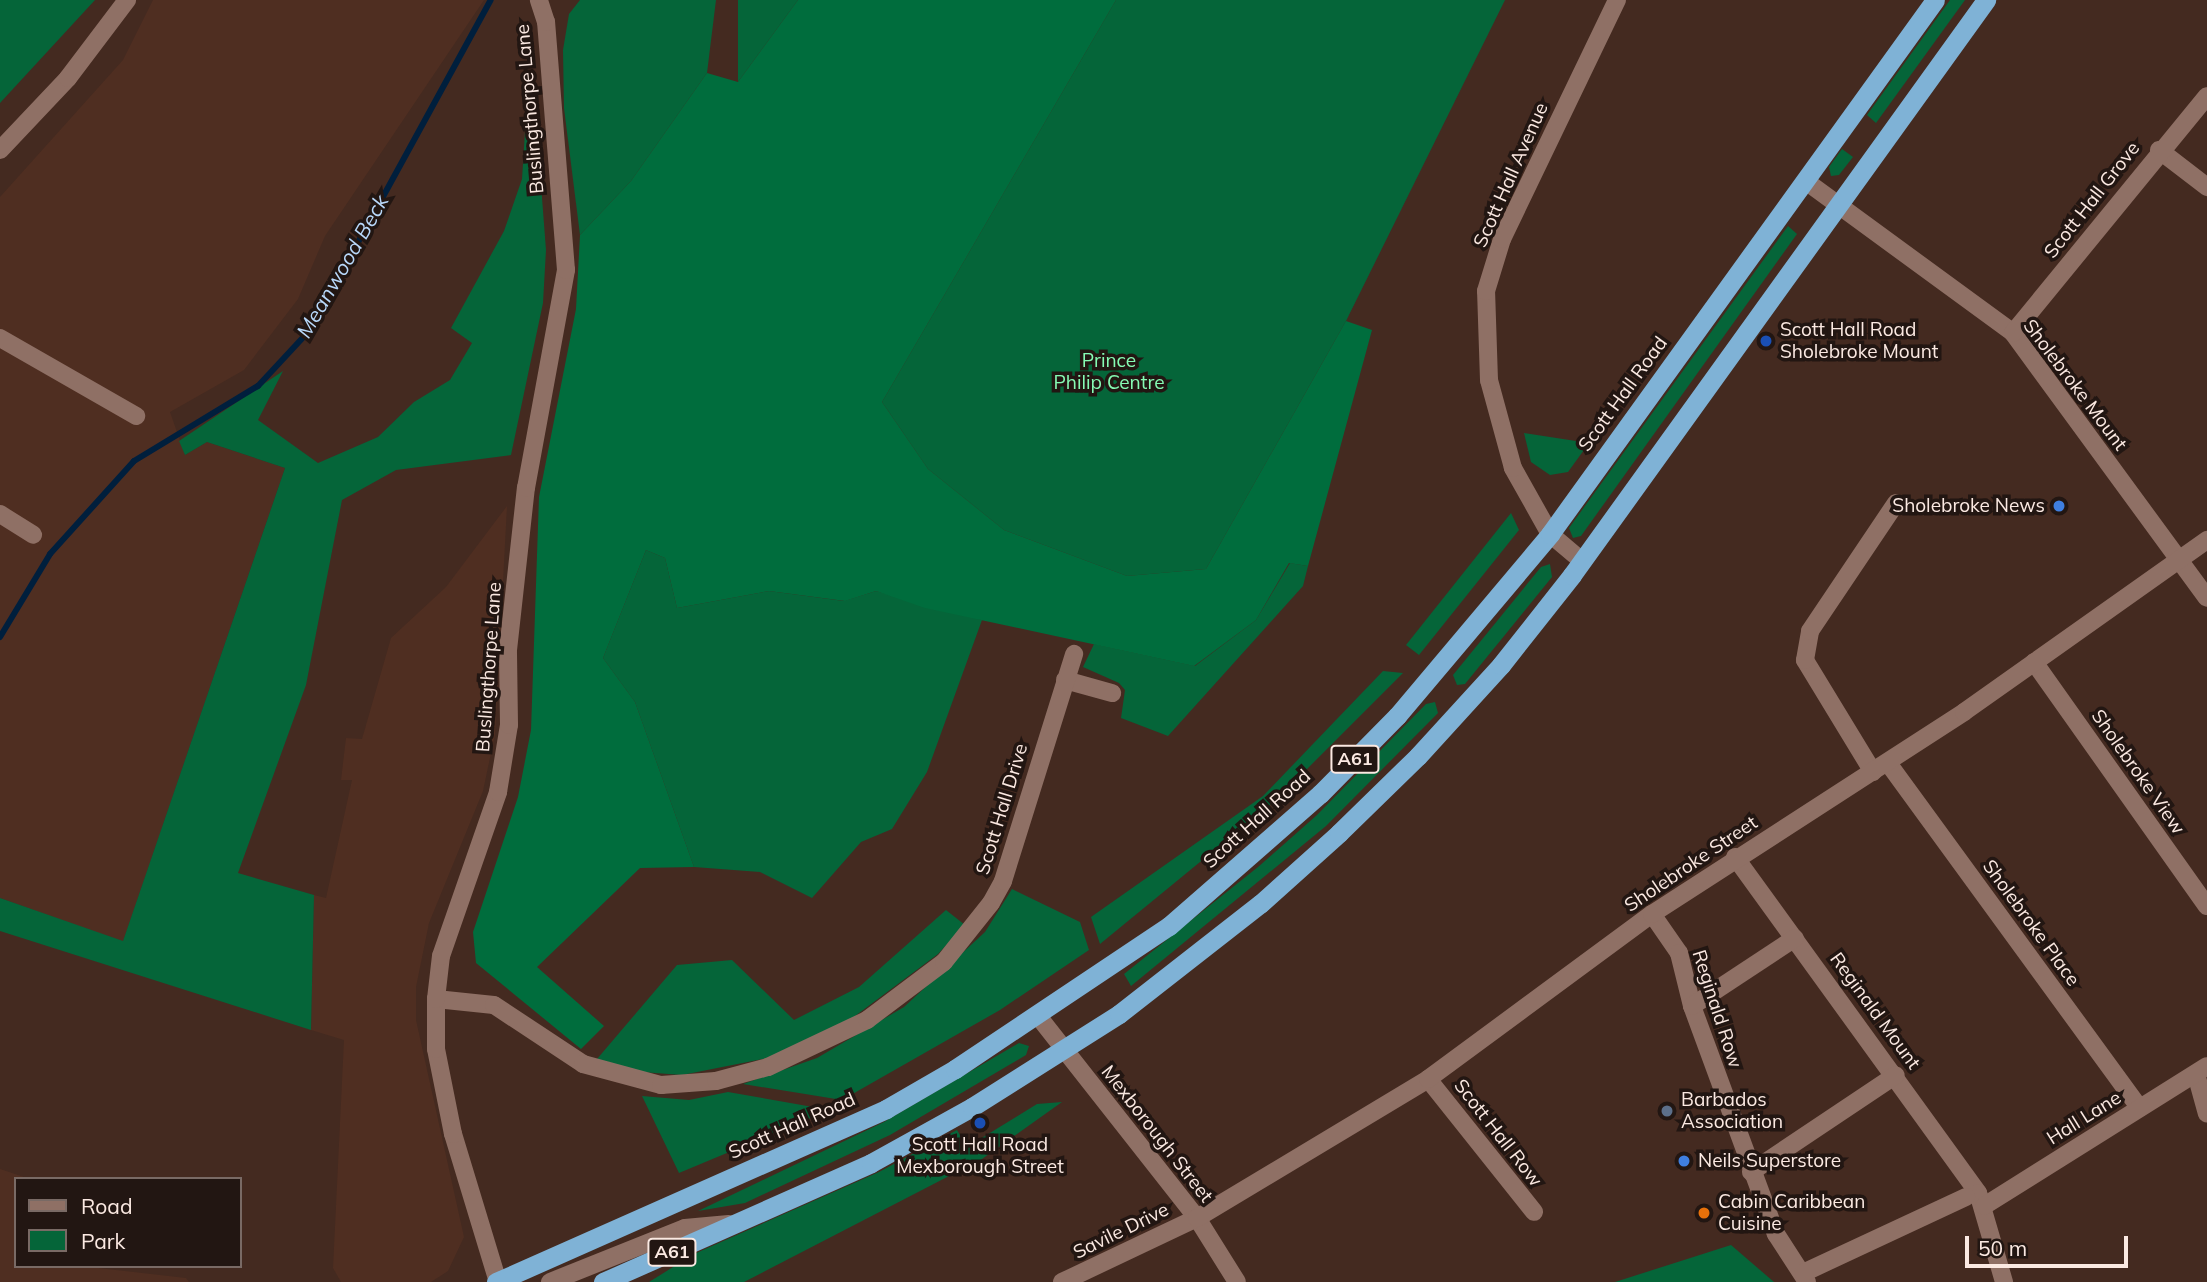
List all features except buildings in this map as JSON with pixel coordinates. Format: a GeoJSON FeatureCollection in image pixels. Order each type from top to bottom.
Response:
{"type":"FeatureCollection","features":[{"type":"Feature","properties":{"kind":"highway","name":"Scott Hall Road"},"geometry":{"type":"LineString","coordinates":[[498,1282],[886,1109],[1038,1016],[1169,926],[1320,794],[1397,716],[1550,534],[1807,182],[1935,0]]}},
{"type":"Feature","properties":{"kind":"highway","name":"A61"},"geometry":{"type":"LineString","coordinates":[[603,1282],[743,1223],[871,1163],[1064,1050],[1119,1014],[1260,904],[1339,833],[1419,756],[1501,665],[1582,561],[1986,0]]}},
{"type":"Feature","properties":{"kind":"street"},"geometry":{"type":"LineString","coordinates":[[0,150],[68,78],[127,0]]}},
{"type":"Feature","properties":{"kind":"street","name":"Buslingthorpe Lane"},"geometry":{"type":"LineString","coordinates":[[498,1282],[453,1134],[436,1049],[436,999],[442,956],[498,792],[509,725],[508,650],[526,488],[566,270],[546,22],[539,0]]}},
{"type":"Feature","properties":{"kind":"street","name":"Scott Hall Avenue"},"geometry":{"type":"LineString","coordinates":[[1582,561],[1550,534],[1513,468],[1489,380],[1486,291],[1502,239],[1617,0]]}},
{"type":"Feature","properties":{"kind":"street","name":"Scott Hall Grove"},"geometry":{"type":"LineString","coordinates":[[2013,333],[2159,150],[2207,96]]}},
{"type":"Feature","properties":{"kind":"street"},"geometry":{"type":"LineString","coordinates":[[2159,150],[2207,187]]}},
{"type":"Feature","properties":{"kind":"street","name":"Sholebroke Mount"},"geometry":{"type":"LineString","coordinates":[[1807,182],[2013,333],[2207,598]]}},
{"type":"Feature","properties":{"kind":"street"},"geometry":{"type":"LineString","coordinates":[[0,338],[136,415]]}},
{"type":"Feature","properties":{"kind":"street","name":"Sholebroke Place"},"geometry":{"type":"LineString","coordinates":[[1896,503],[1810,631],[1805,660],[1881,767],[2140,1108]]}},
{"type":"Feature","properties":{"kind":"street"},"geometry":{"type":"LineString","coordinates":[[0,514],[33,534]]}},
{"type":"Feature","properties":{"kind":"street","name":"Sholebroke Street"},"geometry":{"type":"LineString","coordinates":[[1197,1218],[1428,1079],[1652,914],[1735,857],[1881,767],[2207,540]]}},
{"type":"Feature","properties":{"kind":"street","name":"Scott Hall Drive"},"geometry":{"type":"LineString","coordinates":[[436,999],[494,1005],[583,1064],[661,1085],[716,1081],[768,1067],[821,1044],[900,997],[944,962],[975,927],[1003,881],[1074,654]]}},
{"type":"Feature","properties":{"kind":"street","name":"Sholebroke View"},"geometry":{"type":"LineString","coordinates":[[2034,662],[2207,906]]}},
{"type":"Feature","properties":{"kind":"street"},"geometry":{"type":"LineString","coordinates":[[1065,680],[1112,693]]}},
{"type":"Feature","properties":{"kind":"street","name":"Reginald Mount"},"geometry":{"type":"LineString","coordinates":[[1735,857],[1896,1075],[1976,1199],[2004,1282]]}},
{"type":"Feature","properties":{"kind":"street","name":"Reginald Row"},"geometry":{"type":"LineString","coordinates":[[1652,914],[1679,953],[1692,1006],[1776,1234],[1805,1277]]}},
{"type":"Feature","properties":{"kind":"street"},"geometry":{"type":"LineString","coordinates":[[1692,1006],[1795,938]]}},
{"type":"Feature","properties":{"kind":"street","name":"Mexborough Street"},"geometry":{"type":"LineString","coordinates":[[1038,1016],[1197,1218],[1237,1282]]}},
{"type":"Feature","properties":{"kind":"street"},"geometry":{"type":"LineString","coordinates":[[2202,1070],[2207,1114]]}},
{"type":"Feature","properties":{"kind":"street","name":"Hall Lane"},"geometry":{"type":"LineString","coordinates":[[1805,1277],[1976,1199],[2140,1108],[2202,1070]]}},
{"type":"Feature","properties":{"kind":"street"},"geometry":{"type":"LineString","coordinates":[[1751,1172],[1896,1075]]}},
{"type":"Feature","properties":{"kind":"street","name":"Scott Hall Row"},"geometry":{"type":"LineString","coordinates":[[1428,1079],[1534,1212]]}},
{"type":"Feature","properties":{"kind":"street","name":"Savile Drive"},"geometry":{"type":"LineString","coordinates":[[1062,1282],[1197,1218]]}},
{"type":"Feature","properties":{"kind":"street"},"geometry":{"type":"LineString","coordinates":[[550,1282],[685,1228],[743,1223]]}},
{"type":"Feature","properties":{"kind":"shaded area"},"geometry":{"type":"Polygon","coordinates":[[[153,0],[484,0],[325,236],[298,299],[244,370],[170,412],[185,455],[207,442],[285,468],[123,942],[0,898],[0,197],[123,60],[153,0]]]}},
{"type":"Feature","properties":{"kind":"shaded area"},"geometry":{"type":"Polygon","coordinates":[[[507,506],[495,734],[483,791],[429,923],[416,987],[416,1020],[464,1237],[448,1271],[431,1282],[341,1282],[333,1268],[344,1040],[311,1030],[314,895],[326,898],[352,780],[341,780],[346,738],[362,739],[391,638],[446,587],[507,506]]]}},
{"type":"Feature","properties":{"kind":"shaded area"},"geometry":{"type":"Polygon","coordinates":[[[0,1169],[24,1177],[14,1177],[14,1268],[98,1268],[186,1278],[189,1282],[0,1282],[0,1169]]]}},
{"type":"Feature","properties":{"kind":"green space"},"geometry":{"type":"Polygon","coordinates":[[[0,0],[95,0],[0,103],[0,0]]]}},
{"type":"Feature","properties":{"kind":"green space"},"geometry":{"type":"Polygon","coordinates":[[[580,0],[716,0],[707,73],[631,181],[580,235],[564,108],[563,50],[569,14],[580,0]]]}},
{"type":"Feature","properties":{"kind":"green space"},"geometry":{"type":"Polygon","coordinates":[[[738,0],[798,0],[738,82],[738,0]]]}},
{"type":"Feature","properties":{"kind":"green space"},"geometry":{"type":"Polygon","coordinates":[[[798,0],[1116,0],[882,402],[928,469],[1004,530],[1127,576],[1206,569],[1346,321],[1372,330],[1308,566],[1289,563],[1256,620],[1194,666],[925,608],[876,591],[845,601],[769,591],[677,608],[665,558],[646,550],[603,658],[635,702],[694,867],[640,868],[537,967],[604,1026],[581,1049],[476,963],[473,932],[518,797],[531,730],[539,497],[576,309],[580,235],[631,181],[707,73],[738,82],[798,0]]]}},
{"type":"Feature","properties":{"kind":"green space","name":"Prince Philip Centre"},"geometry":{"type":"Polygon","coordinates":[[[1116,0],[1505,0],[1346,321],[1206,569],[1127,576],[1004,530],[928,469],[882,402],[1116,0]]]}},
{"type":"Feature","properties":{"kind":"green space"},"geometry":{"type":"Polygon","coordinates":[[[1950,0],[1965,0],[1876,123],[1867,115],[1950,0]]]}},
{"type":"Feature","properties":{"kind":"green space"},"geometry":{"type":"Polygon","coordinates":[[[535,106],[546,250],[543,303],[511,455],[396,470],[342,500],[306,685],[238,873],[314,895],[311,1030],[0,931],[0,898],[123,941],[285,468],[207,442],[185,455],[179,441],[283,371],[258,420],[318,463],[378,437],[414,402],[450,380],[472,343],[451,328],[504,231],[522,179],[526,116],[535,106]]]}},
{"type":"Feature","properties":{"kind":"green space"},"geometry":{"type":"Polygon","coordinates":[[[1842,149],[1853,157],[1839,175],[1831,176],[1829,167],[1842,149]]]}},
{"type":"Feature","properties":{"kind":"green space"},"geometry":{"type":"Polygon","coordinates":[[[1788,226],[1797,234],[1581,536],[1573,538],[1569,528],[1788,226]]]}},
{"type":"Feature","properties":{"kind":"green space"},"geometry":{"type":"Polygon","coordinates":[[[1524,433],[1589,443],[1568,472],[1550,475],[1531,462],[1524,433]]]}},
{"type":"Feature","properties":{"kind":"green space"},"geometry":{"type":"Polygon","coordinates":[[[1511,513],[1519,530],[1419,655],[1406,645],[1511,513]]]}},
{"type":"Feature","properties":{"kind":"green space"},"geometry":{"type":"Polygon","coordinates":[[[646,550],[665,558],[677,608],[769,591],[844,601],[876,591],[982,620],[927,772],[892,829],[861,842],[812,898],[760,872],[694,867],[635,702],[603,658],[646,550]]]}},
{"type":"Feature","properties":{"kind":"green space"},"geometry":{"type":"Polygon","coordinates":[[[1290,563],[1308,566],[1303,586],[1168,736],[1121,718],[1125,690],[1119,683],[1083,667],[1094,644],[1195,666],[1256,620],[1290,563]]]}},
{"type":"Feature","properties":{"kind":"green space"},"geometry":{"type":"Polygon","coordinates":[[[1550,564],[1552,577],[1465,684],[1457,685],[1453,675],[1541,567],[1550,564]]]}},
{"type":"Feature","properties":{"kind":"green space"},"geometry":{"type":"Polygon","coordinates":[[[1383,671],[1403,673],[1277,799],[1100,944],[1091,917],[1263,796],[1383,671]]]}},
{"type":"Feature","properties":{"kind":"green space"},"geometry":{"type":"Polygon","coordinates":[[[1435,702],[1438,713],[1326,826],[1131,986],[1124,974],[1258,867],[1317,815],[1426,704],[1435,702]]]}},
{"type":"Feature","properties":{"kind":"green space"},"geometry":{"type":"Polygon","coordinates":[[[1012,889],[1080,922],[1089,950],[1000,1010],[842,1100],[743,1084],[817,1058],[904,1007],[985,932],[1012,889]]]}},
{"type":"Feature","properties":{"kind":"green space"},"geometry":{"type":"Polygon","coordinates":[[[946,910],[965,925],[938,954],[851,1019],[768,1058],[682,1075],[642,1072],[597,1059],[677,965],[732,960],[794,1020],[859,987],[946,910]]]}},
{"type":"Feature","properties":{"kind":"green space"},"geometry":{"type":"Polygon","coordinates":[[[1019,1043],[1029,1046],[1026,1055],[890,1135],[745,1203],[698,1211],[884,1122],[1019,1043]]]}},
{"type":"Feature","properties":{"kind":"green space"},"geometry":{"type":"Polygon","coordinates":[[[728,1092],[830,1110],[679,1173],[642,1096],[689,1100],[728,1092]]]}},
{"type":"Feature","properties":{"kind":"green space"},"geometry":{"type":"Polygon","coordinates":[[[1062,1102],[982,1159],[744,1282],[649,1282],[694,1254],[879,1172],[957,1130],[967,1147],[1037,1104],[1062,1102]]]}},
{"type":"Feature","properties":{"kind":"green space"},"geometry":{"type":"Polygon","coordinates":[[[1731,1245],[1774,1282],[1615,1282],[1731,1245]]]}},
{"type":"Feature","properties":{"kind":"waterway","name":"Meanwood Beck"},"geometry":{"type":"LineString","coordinates":[[0,637],[50,554],[134,461],[258,386],[310,330],[491,0]]}},
{"type":"Feature","properties":{"kind":"place","name":"Scott Hall Road Sholebroke Mount"},"geometry":{"type":"Point","coordinates":[1766,341]}},
{"type":"Feature","properties":{"kind":"place","name":"Sholebroke News"},"geometry":{"type":"Point","coordinates":[2059,506]}},
{"type":"Feature","properties":{"kind":"place","name":"Barbados Association"},"geometry":{"type":"Point","coordinates":[1667,1111]}},
{"type":"Feature","properties":{"kind":"place","name":"Scott Hall Road Mexborough Street"},"geometry":{"type":"Point","coordinates":[980,1123]}},
{"type":"Feature","properties":{"kind":"place","name":"Neils Superstore"},"geometry":{"type":"Point","coordinates":[1684,1161]}},
{"type":"Feature","properties":{"kind":"place","name":"Cabin Caribbean Cuisine"},"geometry":{"type":"Point","coordinates":[1704,1213]}}]}
